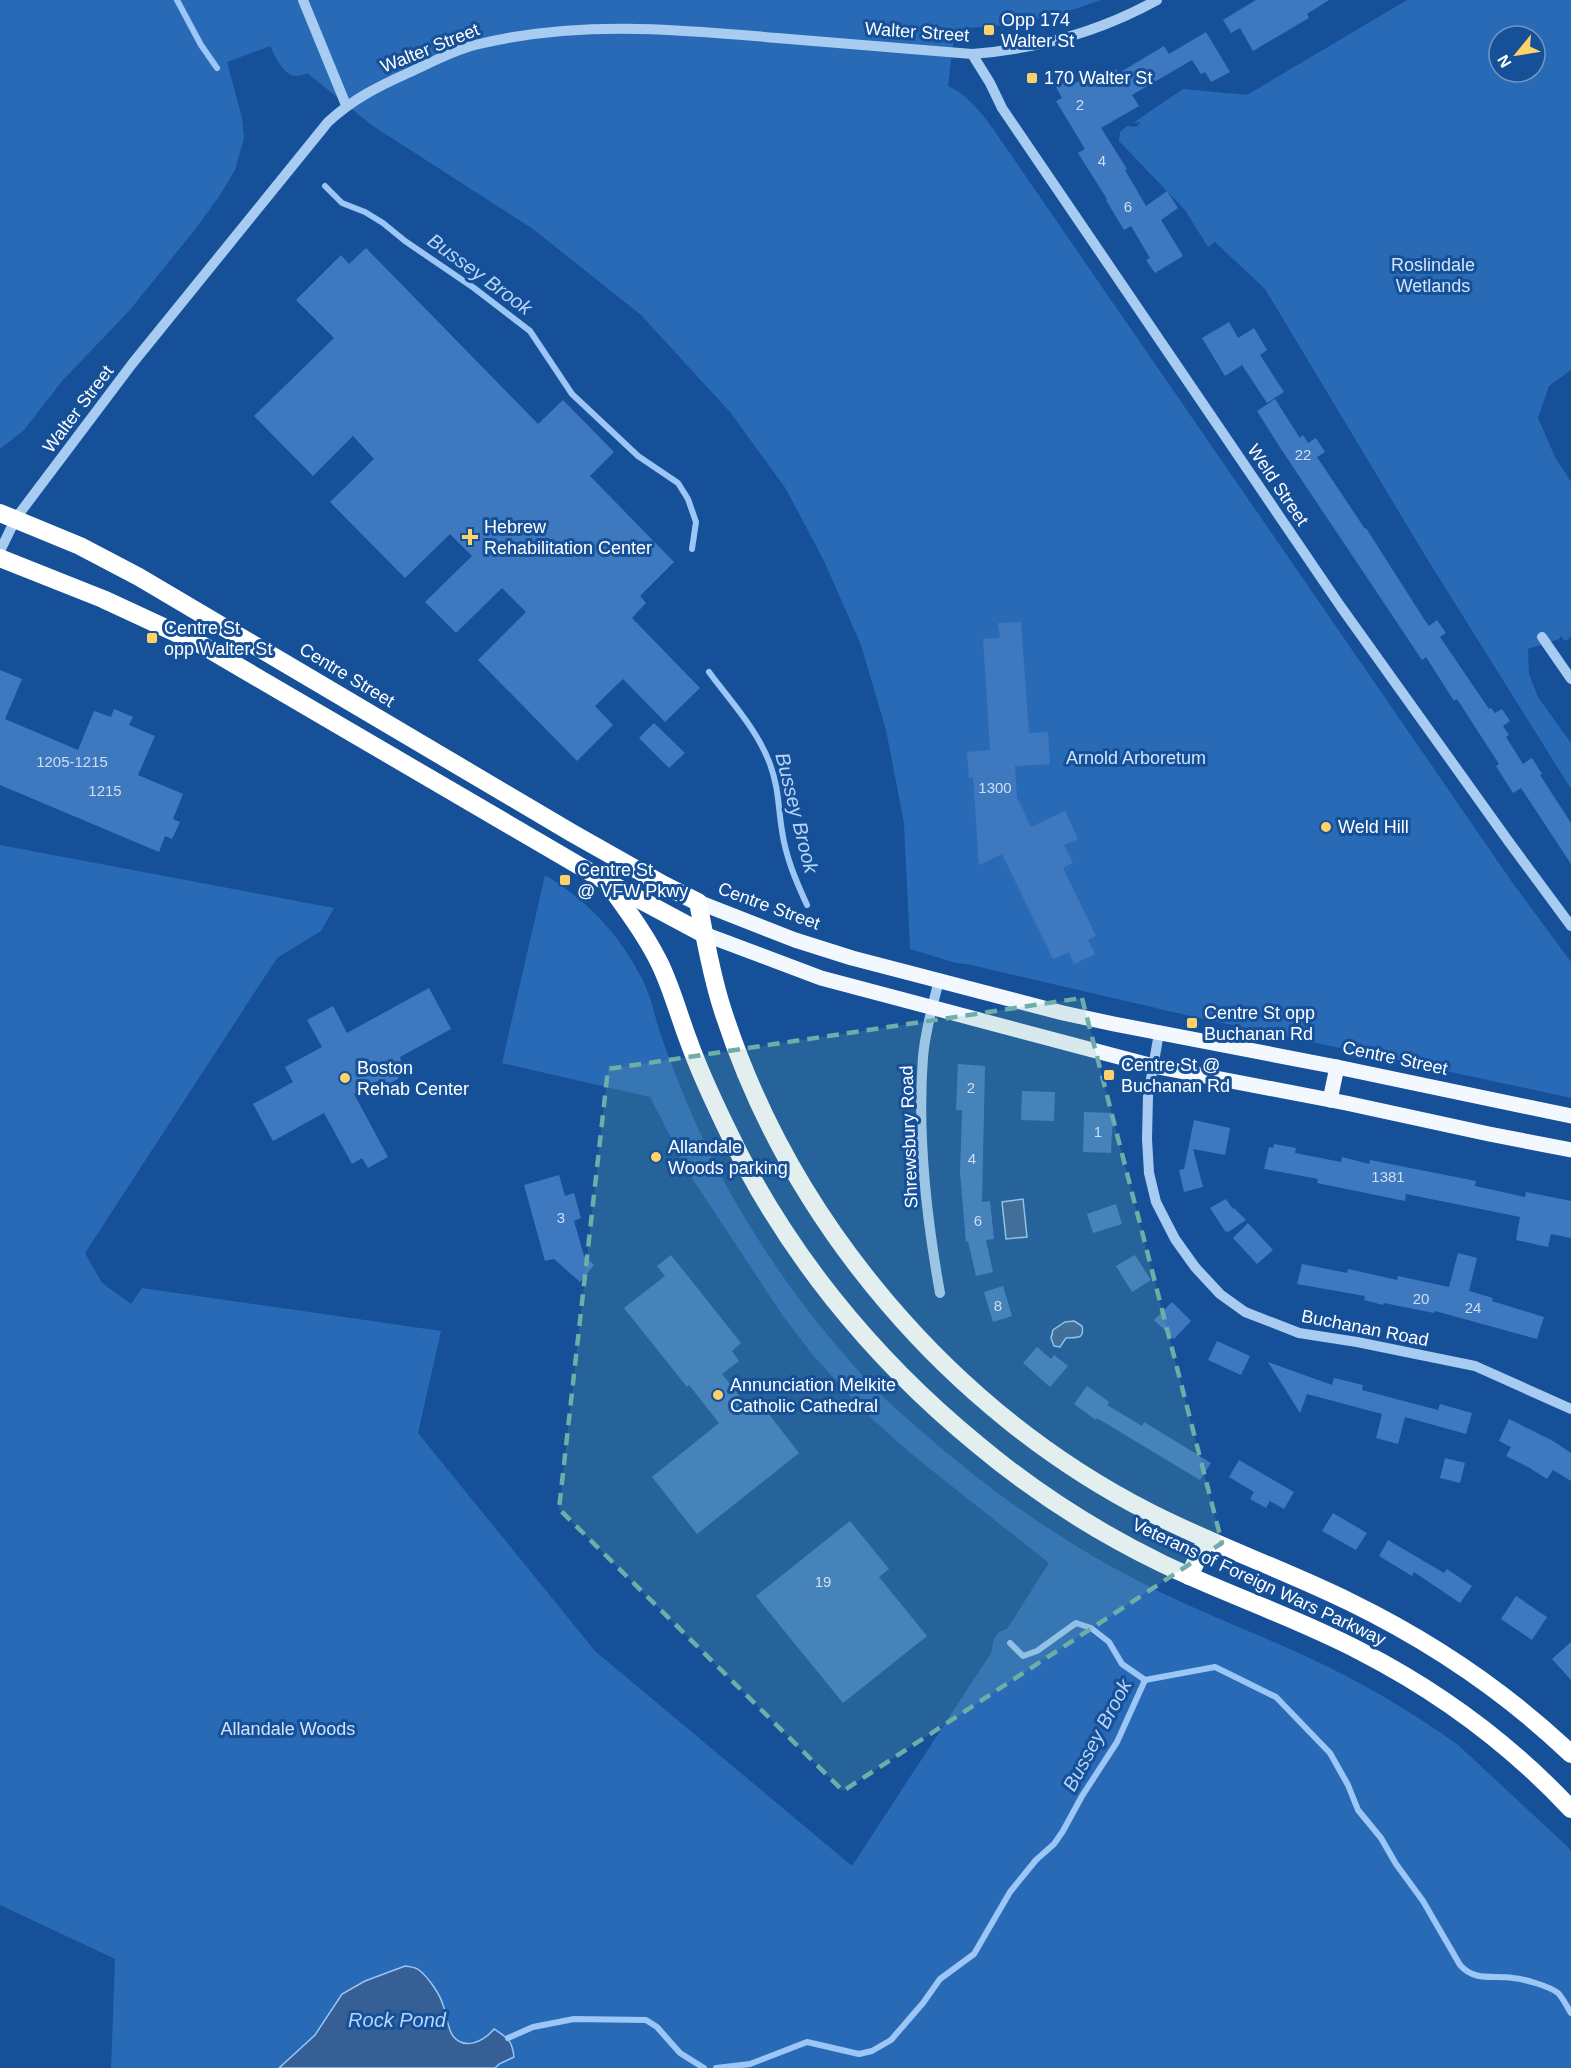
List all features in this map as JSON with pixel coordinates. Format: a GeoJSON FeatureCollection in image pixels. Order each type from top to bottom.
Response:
{"type":"FeatureCollection","features":[{"type":"Feature","properties":{"kind":"highway","name":"Centre Street"},"geometry":{"type":"LineString","coordinates":[[8,515],[80,546],[160,588],[549,819],[658,882],[698,902]]}},
{"type":"Feature","properties":{"kind":"highway"},"geometry":{"type":"LineString","coordinates":[[0,558],[103,599],[200,644],[607,882],[704,934]]}},
{"type":"Feature","properties":{"kind":"highway","name":"Veterans of Foreign Wars Parkway"},"geometry":{"type":"LineString","coordinates":[[607,882],[641,931],[660,965],[703,1077],[742,1160],[797,1251],[843,1312],[894,1369],[1005,1467],[1095,1527],[1133,1549],[1190,1576],[1329,1636],[1405,1677],[1484,1731],[1571,1809]]}},
{"type":"Feature","properties":{"kind":"highway","name":"Veterans of Foreign Wars Parkway"},"geometry":{"type":"LineString","coordinates":[[698,902],[722,1006],[746,1073],[794,1171],[832,1230],[875,1287],[922,1341],[992,1405],[1028,1434],[1118,1495],[1207,1539],[1347,1600],[1410,1634],[1501,1694],[1531,1717],[1571,1754]]}},
{"type":"Feature","properties":{"kind":"highway"},"geometry":{"type":"LineString","coordinates":[[1190,1576],[1207,1539]]}},
{"type":"Feature","properties":{"kind":"main road","name":"Centre Street"},"geometry":{"type":"LineString","coordinates":[[698,902],[795,940],[852,958],[1063,1013],[1571,1116]]}},
{"type":"Feature","properties":{"kind":"main road"},"geometry":{"type":"LineString","coordinates":[[704,934],[821,978],[1153,1066],[1571,1150]]}},
{"type":"Feature","properties":{"kind":"main road"},"geometry":{"type":"LineString","coordinates":[[1330,1100],[1337,1067]]}},
{"type":"Feature","properties":{"kind":"street"},"geometry":{"type":"LineString","coordinates":[[303,0],[346,105]]}},
{"type":"Feature","properties":{"kind":"street","name":"Walter Street"},"geometry":{"type":"LineString","coordinates":[[0,551],[8,515],[321,130],[346,105],[388,82],[472,46],[514,36],[560,31],[610,29],[709,32],[972,54],[1022,49],[1072,37],[1126,16],[1157,0]]}},
{"type":"Feature","properties":{"kind":"street","name":"Weld Street"},"geometry":{"type":"LineString","coordinates":[[972,54],[1002,108],[1341,607],[1571,926]]}},
{"type":"Feature","properties":{"kind":"street"},"geometry":{"type":"LineString","coordinates":[[1542,637],[1571,679]]}},
{"type":"Feature","properties":{"kind":"street","name":"Shrewsbury Road"},"geometry":{"type":"LineString","coordinates":[[939,981],[923,1055],[922,1125],[925,1197],[940,1293]]}},
{"type":"Feature","properties":{"kind":"street","name":"Buchanan Road"},"geometry":{"type":"LineString","coordinates":[[1159,1033],[1148,1096],[1149,1173],[1156,1202],[1176,1239],[1195,1268],[1220,1294],[1245,1312],[1299,1333],[1357,1342],[1475,1366],[1571,1409]]}},
{"type":"Feature","properties":{"kind":"highlighted area"},"geometry":{"type":"Polygon","coordinates":[[[1082,998],[1222,1543],[843,1791],[559,1509],[608,1069],[1082,998]]]}},
{"type":"Feature","properties":{"kind":"green space","name":"Arnold Arboretum"},"geometry":{"type":"Polygon","coordinates":[[[0,0],[1101,0],[1066,12],[1018,24],[955,29],[948,86],[966,97],[989,123],[1512,882],[1571,962],[1571,1098],[1186,1015],[956,963],[910,949],[904,823],[886,730],[861,645],[824,561],[786,489],[730,412],[641,315],[533,229],[373,126],[307,73],[297,76],[288,73],[280,65],[270,46],[227,62],[242,118],[244,138],[235,170],[220,195],[129,311],[63,380],[24,430],[0,449],[0,0]]]}},
{"type":"Feature","properties":{"kind":"green space","name":"Roslindale Wetlands"},"geometry":{"type":"Polygon","coordinates":[[[1407,0],[1571,0],[1571,370],[1549,386],[1538,418],[1555,457],[1571,482],[1571,637],[1565,641],[1561,636],[1559,639],[1528,649],[1529,674],[1538,697],[1571,743],[1571,789],[1426,557],[1265,289],[1215,242],[1208,247],[1185,210],[1119,141],[1120,132],[1127,126],[1136,127],[1141,122],[1133,123],[1183,89],[1247,95],[1407,0]]]}},
{"type":"Feature","properties":{"kind":"green space","name":"Allandale Woods"},"geometry":{"type":"Polygon","coordinates":[[[0,845],[334,908],[321,931],[277,958],[85,1253],[102,1283],[131,1304],[142,1288],[441,1331],[418,1433],[595,1651],[852,1866],[991,1653],[994,1639],[999,1632],[1007,1629],[1049,1563],[892,1437],[862,1409],[812,1354],[783,1316],[690,1175],[650,1097],[502,1063],[545,875],[585,904],[618,940],[642,979],[669,1057],[695,1121],[717,1168],[752,1229],[791,1288],[835,1344],[887,1400],[946,1453],[999,1494],[1083,1550],[1164,1594],[1334,1670],[1371,1689],[1423,1721],[1457,1744],[1567,1846],[1571,1851],[1571,2068],[111,2068],[115,1959],[0,1905],[0,845]]]}},
{"type":"Feature","properties":{"kind":"water"},"geometry":{"type":"Polygon","coordinates":[[[1023,1199],[1027,1237],[1006,1239],[1002,1202],[1023,1199]]]}},
{"type":"Feature","properties":{"kind":"water"},"geometry":{"type":"Polygon","coordinates":[[[1074,1321],[1082,1326],[1081,1336],[1066,1338],[1060,1347],[1054,1346],[1051,1338],[1053,1330],[1065,1322],[1074,1321]]]}},
{"type":"Feature","properties":{"kind":"water","name":"Rock Pond"},"geometry":{"type":"Polygon","coordinates":[[[405,1966],[419,1970],[433,1986],[441,2001],[453,2036],[469,2044],[485,2037],[494,2029],[508,2040],[514,2057],[495,2068],[279,2068],[315,2035],[342,1994],[365,1981],[405,1966]]]}},
{"type":"Feature","properties":{"kind":"building"},"geometry":{"type":"Polygon","coordinates":[[[1256,0],[1329,0],[1307,14],[1309,18],[1253,51],[1240,28],[1231,33],[1223,20],[1256,0]]]}},
{"type":"Feature","properties":{"kind":"building"},"geometry":{"type":"Polygon","coordinates":[[[1206,32],[1230,72],[1211,82],[1205,72],[1201,74],[1192,60],[1132,95],[1139,106],[1101,128],[1127,169],[1125,170],[1146,206],[1167,191],[1178,208],[1161,220],[1183,256],[1155,273],[1146,260],[1150,258],[1131,226],[1124,230],[1078,153],[1085,149],[1056,101],[1062,98],[1056,87],[1072,77],[1076,83],[1080,80],[1082,84],[1102,72],[1105,76],[1116,69],[1119,73],[1164,46],[1169,54],[1206,32]]]}},
{"type":"Feature","properties":{"kind":"building"},"geometry":{"type":"Polygon","coordinates":[[[366,248],[538,424],[563,400],[614,452],[590,476],[674,562],[640,596],[646,603],[632,618],[700,688],[665,722],[623,679],[595,706],[613,725],[577,761],[478,660],[526,612],[502,588],[456,633],[425,602],[472,556],[450,534],[405,578],[330,502],[374,459],[353,436],[313,476],[254,416],[334,338],[296,300],[341,255],[349,264],[366,248]]]}},
{"type":"Feature","properties":{"kind":"building"},"geometry":{"type":"Polygon","coordinates":[[[1229,322],[1238,338],[1254,328],[1267,350],[1260,355],[1284,392],[1267,403],[1242,365],[1225,376],[1202,338],[1229,322]]]}},
{"type":"Feature","properties":{"kind":"building"},"geometry":{"type":"Polygon","coordinates":[[[1275,399],[1300,438],[1303,435],[1308,443],[1316,438],[1325,452],[1317,457],[1424,619],[1429,626],[1437,620],[1446,633],[1440,637],[1489,709],[1491,708],[1495,713],[1502,709],[1510,721],[1503,726],[1509,735],[1506,737],[1523,764],[1532,758],[1542,774],[1540,775],[1571,823],[1571,864],[1521,788],[1513,793],[1496,766],[1499,764],[1457,699],[1454,701],[1426,657],[1422,660],[1281,449],[1257,411],[1275,399]]]}},
{"type":"Feature","properties":{"kind":"building"},"geometry":{"type":"Polygon","coordinates":[[[1021,622],[1029,733],[1048,732],[1050,764],[1015,766],[1017,798],[1031,827],[1065,811],[1078,839],[1064,845],[1073,863],[1063,868],[1096,936],[1088,940],[1095,954],[1074,964],[1069,952],[1053,959],[1002,854],[979,865],[973,777],[969,778],[967,752],[990,750],[983,639],[1000,638],[998,623],[1021,622]]]}},
{"type":"Feature","properties":{"kind":"building"},"geometry":{"type":"Polygon","coordinates":[[[0,670],[22,679],[5,719],[78,750],[94,711],[111,717],[114,709],[133,717],[129,725],[155,736],[138,775],[183,794],[173,819],[180,822],[172,839],[165,836],[159,852],[0,785],[0,670]]]}},
{"type":"Feature","properties":{"kind":"building"},"geometry":{"type":"Polygon","coordinates":[[[654,723],[685,753],[669,768],[639,738],[654,723]]]}},
{"type":"Feature","properties":{"kind":"building","name":"Boston Rehab Center"},"geometry":{"type":"Polygon","coordinates":[[[429,988],[451,1029],[400,1057],[403,1069],[398,1079],[390,1083],[380,1080],[354,1094],[388,1157],[368,1168],[362,1158],[352,1164],[324,1113],[273,1141],[253,1104],[293,1082],[285,1067],[322,1047],[307,1020],[333,1006],[347,1033],[429,988]]]}},
{"type":"Feature","properties":{"kind":"building"},"geometry":{"type":"Polygon","coordinates":[[[958,1064],[985,1066],[982,1202],[990,1201],[994,1239],[986,1240],[993,1272],[976,1276],[968,1241],[966,1242],[960,1173],[962,1110],[956,1110],[958,1064]]]}},
{"type":"Feature","properties":{"kind":"building"},"geometry":{"type":"Polygon","coordinates":[[[1022,1091],[1055,1092],[1054,1121],[1021,1120],[1022,1091]]]}},
{"type":"Feature","properties":{"kind":"building"},"geometry":{"type":"Polygon","coordinates":[[[1084,1112],[1113,1113],[1111,1153],[1083,1152],[1084,1112]]]}},
{"type":"Feature","properties":{"kind":"building"},"geometry":{"type":"Polygon","coordinates":[[[1194,1120],[1230,1128],[1225,1155],[1193,1149],[1203,1187],[1184,1192],[1179,1170],[1184,1169],[1194,1120]]]}},
{"type":"Feature","properties":{"kind":"building"},"geometry":{"type":"Polygon","coordinates":[[[1274,1144],[1296,1148],[1295,1153],[1341,1162],[1342,1157],[1369,1164],[1370,1160],[1476,1181],[1475,1186],[1525,1197],[1526,1192],[1571,1201],[1571,1238],[1551,1234],[1548,1247],[1516,1240],[1520,1217],[1406,1194],[1405,1201],[1317,1183],[1318,1179],[1264,1169],[1269,1147],[1273,1148],[1274,1144]]]}},
{"type":"Feature","properties":{"kind":"building"},"geometry":{"type":"Polygon","coordinates":[[[559,1175],[565,1196],[574,1193],[581,1218],[574,1221],[584,1256],[594,1265],[580,1282],[554,1259],[545,1261],[524,1185],[559,1175]]]}},
{"type":"Feature","properties":{"kind":"building"},"geometry":{"type":"Polygon","coordinates":[[[1226,1199],[1233,1209],[1246,1220],[1228,1232],[1210,1208],[1226,1199]]]}},
{"type":"Feature","properties":{"kind":"building"},"geometry":{"type":"Polygon","coordinates":[[[1116,1204],[1122,1224],[1093,1233],[1087,1214],[1116,1204]]]}},
{"type":"Feature","properties":{"kind":"building"},"geometry":{"type":"Polygon","coordinates":[[[1248,1223],[1273,1250],[1257,1264],[1233,1238],[1248,1223]]]}},
{"type":"Feature","properties":{"kind":"building"},"geometry":{"type":"Polygon","coordinates":[[[1458,1253],[1477,1258],[1469,1291],[1493,1298],[1492,1301],[1544,1317],[1537,1339],[1435,1311],[1434,1313],[1384,1303],[1383,1305],[1364,1300],[1365,1296],[1297,1284],[1302,1264],[1347,1273],[1348,1269],[1397,1280],[1398,1276],[1449,1287],[1458,1253]]]}},
{"type":"Feature","properties":{"kind":"building","name":"Annunciation Melkite Catholic Cathedral"},"geometry":{"type":"Polygon","coordinates":[[[671,1255],[741,1343],[732,1351],[739,1361],[722,1374],[751,1411],[761,1404],[799,1453],[697,1534],[652,1477],[719,1423],[624,1308],[665,1276],[657,1266],[671,1255]]]}},
{"type":"Feature","properties":{"kind":"building"},"geometry":{"type":"Polygon","coordinates":[[[1135,1255],[1151,1280],[1132,1292],[1116,1266],[1135,1255]]]}},
{"type":"Feature","properties":{"kind":"building"},"geometry":{"type":"Polygon","coordinates":[[[1003,1286],[1012,1316],[993,1322],[984,1292],[1003,1286]]]}},
{"type":"Feature","properties":{"kind":"building"},"geometry":{"type":"Polygon","coordinates":[[[1172,1302],[1191,1321],[1174,1339],[1154,1320],[1172,1302]]]}},
{"type":"Feature","properties":{"kind":"building"},"geometry":{"type":"Polygon","coordinates":[[[1217,1341],[1250,1356],[1241,1375],[1208,1360],[1217,1341]]]}},
{"type":"Feature","properties":{"kind":"building"},"geometry":{"type":"Polygon","coordinates":[[[1037,1347],[1051,1359],[1054,1355],[1068,1366],[1050,1387],[1023,1363],[1037,1347]]]}},
{"type":"Feature","properties":{"kind":"building"},"geometry":{"type":"Polygon","coordinates":[[[1268,1362],[1332,1385],[1334,1378],[1363,1385],[1362,1390],[1438,1410],[1440,1404],[1472,1413],[1466,1434],[1405,1417],[1398,1444],[1376,1438],[1382,1414],[1307,1394],[1300,1413],[1268,1362]]]}},
{"type":"Feature","properties":{"kind":"building"},"geometry":{"type":"Polygon","coordinates":[[[1087,1386],[1109,1402],[1107,1405],[1142,1426],[1144,1422],[1211,1463],[1200,1480],[1097,1418],[1096,1420],[1074,1404],[1087,1386]]]}},
{"type":"Feature","properties":{"kind":"building"},"geometry":{"type":"Polygon","coordinates":[[[1509,1419],[1553,1441],[1571,1453],[1571,1481],[1553,1470],[1547,1479],[1506,1456],[1511,1447],[1499,1441],[1509,1419]]]}},
{"type":"Feature","properties":{"kind":"building"},"geometry":{"type":"Polygon","coordinates":[[[1445,1458],[1465,1463],[1460,1483],[1440,1478],[1445,1458]]]}},
{"type":"Feature","properties":{"kind":"building"},"geometry":{"type":"Polygon","coordinates":[[[1239,1460],[1294,1492],[1284,1509],[1270,1501],[1266,1508],[1250,1499],[1254,1492],[1229,1477],[1239,1460]]]}},
{"type":"Feature","properties":{"kind":"building"},"geometry":{"type":"Polygon","coordinates":[[[1333,1513],[1367,1533],[1356,1550],[1322,1531],[1333,1513]]]}},
{"type":"Feature","properties":{"kind":"building"},"geometry":{"type":"Polygon","coordinates":[[[850,1521],[889,1569],[879,1577],[927,1636],[843,1703],[756,1596],[850,1521]]]}},
{"type":"Feature","properties":{"kind":"building"},"geometry":{"type":"Polygon","coordinates":[[[1388,1540],[1444,1573],[1447,1569],[1472,1586],[1460,1603],[1414,1572],[1412,1576],[1379,1556],[1388,1540]]]}},
{"type":"Feature","properties":{"kind":"building"},"geometry":{"type":"Polygon","coordinates":[[[1516,1596],[1547,1617],[1532,1640],[1501,1619],[1516,1596]]]}},
{"type":"Feature","properties":{"kind":"building"},"geometry":{"type":"Polygon","coordinates":[[[1571,1642],[1571,1680],[1552,1659],[1571,1642]]]}},
{"type":"Feature","properties":{"kind":"waterway","name":"Bussey Brook"},"geometry":{"type":"LineString","coordinates":[[177,0],[201,45],[217,68]]}},
{"type":"Feature","properties":{"kind":"waterway","name":"Bussey Brook"},"geometry":{"type":"LineString","coordinates":[[325,186],[342,203],[365,212],[383,223],[530,331],[572,394],[638,456],[678,483],[688,499],[696,522],[692,549]]}},
{"type":"Feature","properties":{"kind":"waterway","name":"Bussey Brook"},"geometry":{"type":"LineString","coordinates":[[709,672],[751,727],[765,751],[777,790],[786,851],[807,905]]}},
{"type":"Feature","properties":{"kind":"waterway"},"geometry":{"type":"LineString","coordinates":[[1010,1643],[1023,1656],[1037,1651],[1076,1623],[1091,1628],[1109,1642],[1122,1664],[1145,1680]]}},
{"type":"Feature","properties":{"kind":"waterway","name":"Bussey Brook"},"geometry":{"type":"LineString","coordinates":[[1145,1680],[1215,1667],[1276,1697],[1330,1753],[1348,1785],[1358,1810],[1381,1838],[1396,1864],[1423,1901],[1460,1965],[1478,1976],[1518,1979],[1549,1988],[1560,1995],[1571,2013]]}},
{"type":"Feature","properties":{"kind":"waterway","name":"Bussey Brook"},"geometry":{"type":"LineString","coordinates":[[716,2068],[750,2064],[807,2042],[859,2054],[872,2051],[891,2040],[940,1979],[974,1954],[1010,1892],[1036,1860],[1054,1844],[1117,1742],[1145,1680]]}},
{"type":"Feature","properties":{"kind":"waterway","name":"Bussey Brook"},"geometry":{"type":"LineString","coordinates":[[508,2038],[533,2027],[574,2019],[646,2020],[657,2027],[680,2053],[704,2068]]}},
{"type":"Feature","properties":{"kind":"place","name":"Opp 174 Walter St"},"geometry":{"type":"Point","coordinates":[989,30]}},
{"type":"Feature","properties":{"kind":"place","name":"170 Walter St"},"geometry":{"type":"Point","coordinates":[1032,78]}},
{"type":"Feature","properties":{"kind":"place","name":"Hebrew Rehabilitation Center"},"geometry":{"type":"Point","coordinates":[470,537]}},
{"type":"Feature","properties":{"kind":"place","name":"Centre St opp Walter St"},"geometry":{"type":"Point","coordinates":[152,638]}},
{"type":"Feature","properties":{"kind":"place","name":"Weld Hill"},"geometry":{"type":"Point","coordinates":[1326,827]}},
{"type":"Feature","properties":{"kind":"place","name":"Centre St @ VFW Pkwy"},"geometry":{"type":"Point","coordinates":[565,880]}},
{"type":"Feature","properties":{"kind":"place","name":"Centre St opp Buchanan Rd"},"geometry":{"type":"Point","coordinates":[1192,1023]}},
{"type":"Feature","properties":{"kind":"place","name":"Centre St @ Buchanan Rd"},"geometry":{"type":"Point","coordinates":[1109,1075]}},
{"type":"Feature","properties":{"kind":"place","name":"Boston Rehab Center"},"geometry":{"type":"Point","coordinates":[345,1078]}},
{"type":"Feature","properties":{"kind":"place","name":"Allandale Woods parking"},"geometry":{"type":"Point","coordinates":[656,1157]}},
{"type":"Feature","properties":{"kind":"place","name":"Annunciation Melkite Catholic Cathedral"},"geometry":{"type":"Point","coordinates":[718,1395]}}]}
